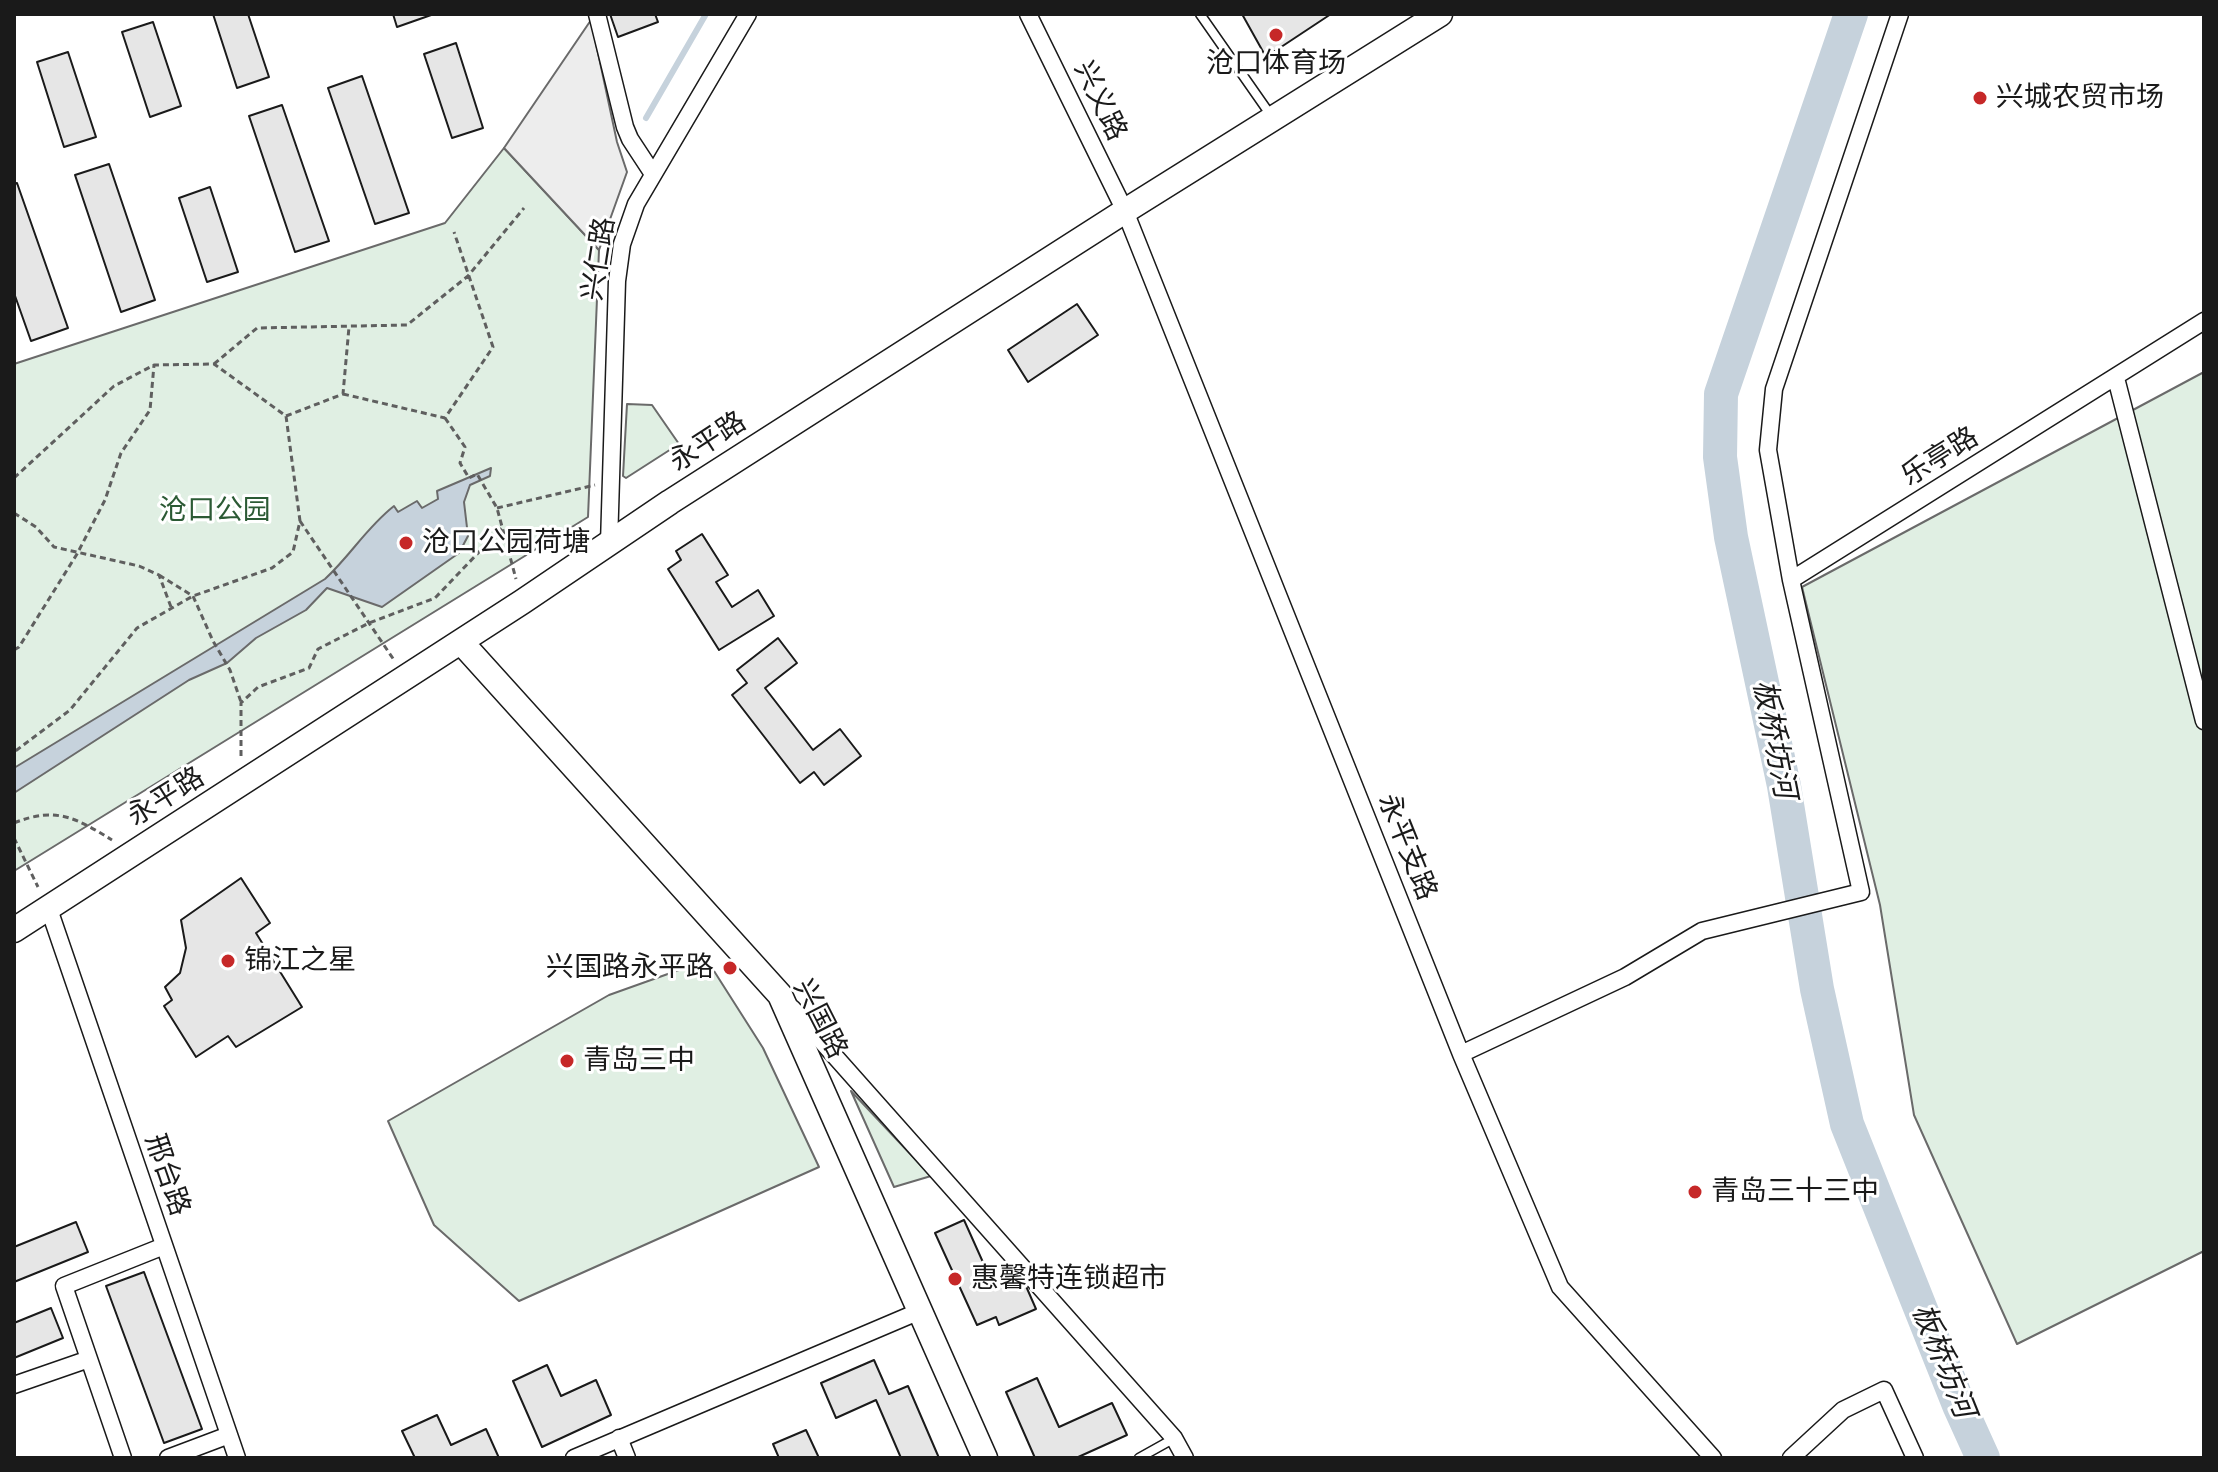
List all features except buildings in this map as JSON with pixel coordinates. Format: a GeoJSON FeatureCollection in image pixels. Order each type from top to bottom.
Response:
{"type":"FeatureCollection","features":[{"type":"Feature","properties":{"kind":"main road","name":"永平路"},"geometry":{"type":"LineString","coordinates":[[14,930],[461,642],[683,493],[1440,14]]}},
{"type":"Feature","properties":{"kind":"main road","name":"兴国路"},"geometry":{"type":"LineString","coordinates":[[461,642],[780,995],[985,1458]]}},
{"type":"Feature","properties":{"kind":"street"},"geometry":{"type":"LineString","coordinates":[[597,14],[625,127],[653,174]]}},
{"type":"Feature","properties":{"kind":"street","name":"兴仁路"},"geometry":{"type":"LineString","coordinates":[[609,544],[617,281],[621,256],[636,204],[748,14]]}},
{"type":"Feature","properties":{"kind":"street","name":"兴义路"},"geometry":{"type":"LineString","coordinates":[[1028,14],[1125,211]]}},
{"type":"Feature","properties":{"kind":"street"},"geometry":{"type":"LineString","coordinates":[[1461,1054],[1625,977],[1702,931],[1861,892],[1791,580],[1768,450],[1774,389],[1900,14]]}},
{"type":"Feature","properties":{"kind":"street","name":"永平支路"},"geometry":{"type":"LineString","coordinates":[[1125,211],[1461,1054],[1560,1287],[1713,1458]]}},
{"type":"Feature","properties":{"kind":"street","name":"乐亭路"},"geometry":{"type":"LineString","coordinates":[[1791,580],[2204,321]]}},
{"type":"Feature","properties":{"kind":"street"},"geometry":{"type":"LineString","coordinates":[[2116,378],[2204,721]]}},
{"type":"Feature","properties":{"kind":"street","name":"邢台路"},"geometry":{"type":"LineString","coordinates":[[49,909],[237,1458]]}},
{"type":"Feature","properties":{"kind":"street"},"geometry":{"type":"LineString","coordinates":[[780,995],[1174,1438],[1185,1458]]}},
{"type":"Feature","properties":{"kind":"street"},"geometry":{"type":"LineString","coordinates":[[123,1458],[64,1286],[164,1246]]}},
{"type":"Feature","properties":{"kind":"street"},"geometry":{"type":"LineString","coordinates":[[574,1458],[920,1311]]}},
{"type":"Feature","properties":{"kind":"street"},"geometry":{"type":"LineString","coordinates":[[14,1385],[89,1359]]}},
{"type":"Feature","properties":{"kind":"street"},"geometry":{"type":"LineString","coordinates":[[1791,1458],[1843,1410],[1884,1390],[1915,1458]]}},
{"type":"Feature","properties":{"kind":"street"},"geometry":{"type":"LineString","coordinates":[[168,1458],[229,1435]]}},
{"type":"Feature","properties":{"kind":"street"},"geometry":{"type":"LineString","coordinates":[[619,1438],[627,1458]]}},
{"type":"Feature","properties":{"kind":"lane"},"geometry":{"type":"LineString","coordinates":[[1200,14],[1273,117]]}},
{"type":"Feature","properties":{"kind":"lane"},"geometry":{"type":"LineString","coordinates":[[1139,1458],[1174,1438]]}},
{"type":"Feature","properties":{"kind":"path"},"geometry":{"type":"LineString","coordinates":[[214,364],[257,328],[407,325],[468,276],[524,208]]}},
{"type":"Feature","properties":{"kind":"path"},"geometry":{"type":"LineString","coordinates":[[445,418],[493,347],[454,232]]}},
{"type":"Feature","properties":{"kind":"path"},"geometry":{"type":"LineString","coordinates":[[343,394],[349,327]]}},
{"type":"Feature","properties":{"kind":"path"},"geometry":{"type":"LineString","coordinates":[[14,478],[114,386],[154,365],[214,364],[286,416],[300,521],[293,552],[272,568],[193,596],[137,628],[70,710],[14,752]]}},
{"type":"Feature","properties":{"kind":"path"},"geometry":{"type":"LineString","coordinates":[[14,650],[19,647],[77,554],[105,500],[121,453],[150,410],[154,365]]}},
{"type":"Feature","properties":{"kind":"path"},"geometry":{"type":"LineString","coordinates":[[286,416],[343,394],[445,418],[465,447],[460,463],[469,478],[477,474],[497,508],[522,602]]}},
{"type":"Feature","properties":{"kind":"path"},"geometry":{"type":"LineString","coordinates":[[497,508],[610,482]]}},
{"type":"Feature","properties":{"kind":"path"},"geometry":{"type":"LineString","coordinates":[[14,513],[36,527],[54,547],[139,566],[193,596],[230,670],[241,703],[240,786]]}},
{"type":"Feature","properties":{"kind":"path"},"geometry":{"type":"LineString","coordinates":[[300,521],[406,677]]}},
{"type":"Feature","properties":{"kind":"path"},"geometry":{"type":"LineString","coordinates":[[241,703],[258,687],[309,668],[318,649],[369,623],[435,598],[502,528]]}},
{"type":"Feature","properties":{"kind":"path"},"geometry":{"type":"LineString","coordinates":[[159,575],[171,608]]}},
{"type":"Feature","properties":{"kind":"path"},"geometry":{"type":"LineString","coordinates":[[14,823],[28,817],[60,814],[79,820],[132,853]]}},
{"type":"Feature","properties":{"kind":"path"},"geometry":{"type":"LineString","coordinates":[[14,838],[49,909]]}},
{"type":"Feature","properties":{"kind":"green space","name":"沧口公园"},"geometry":{"type":"Polygon","coordinates":[[[504,148],[599,250],[588,517],[14,871],[14,364],[445,223],[504,148]]]}},
{"type":"Feature","properties":{"kind":"green space"},"geometry":{"type":"Polygon","coordinates":[[[2204,372],[2204,1251],[2017,1344],[1914,1115],[1880,905],[1802,587],[2204,372]]]}},
{"type":"Feature","properties":{"kind":"green space"},"geometry":{"type":"Polygon","coordinates":[[[627,404],[652,405],[679,444],[626,478],[623,476],[627,404]]]}},
{"type":"Feature","properties":{"kind":"green space"},"geometry":{"type":"Polygon","coordinates":[[[707,960],[763,1048],[819,1167],[519,1301],[434,1225],[388,1121],[609,995],[707,960]]]}},
{"type":"Feature","properties":{"kind":"green space"},"geometry":{"type":"Polygon","coordinates":[[[851,1091],[931,1176],[894,1187],[851,1091]]]}},
{"type":"Feature","properties":{"kind":"shaded area"},"geometry":{"type":"Polygon","coordinates":[[[591,20],[617,142],[627,172],[599,250],[504,148],[591,20]]]}},
{"type":"Feature","properties":{"kind":"shaded area"},"geometry":{"type":"Polygon","coordinates":[[[491,468],[490,476],[470,485],[464,502],[468,536],[459,553],[382,607],[327,588],[306,610],[256,638],[227,663],[189,680],[14,793],[14,768],[325,579],[394,506],[398,512],[417,501],[422,508],[438,499],[437,491],[491,468]]]}},
{"type":"Feature","properties":{"kind":"waterway"},"geometry":{"type":"LineString","coordinates":[[646,118],[706,14]]}},
{"type":"Feature","properties":{"kind":"waterway","name":"板桥坊河"},"geometry":{"type":"LineString","coordinates":[[1851,14],[1721,394],[1720,457],[1731,537],[1784,786],[1817,989],[1847,1124],[1983,1458]]}},
{"type":"Feature","properties":{"kind":"place","name":"沧口体育场"},"geometry":{"type":"Point","coordinates":[1276,35]}},
{"type":"Feature","properties":{"kind":"place","name":"兴城农贸市场"},"geometry":{"type":"Point","coordinates":[1980,98]}},
{"type":"Feature","properties":{"kind":"place","name":"沧口公园荷塘"},"geometry":{"type":"Point","coordinates":[406,543]}},
{"type":"Feature","properties":{"kind":"place","name":"锦江之星"},"geometry":{"type":"Point","coordinates":[228,961]}},
{"type":"Feature","properties":{"kind":"place","name":"兴国路永平路"},"geometry":{"type":"Point","coordinates":[730,968]}},
{"type":"Feature","properties":{"kind":"place","name":"青岛三中"},"geometry":{"type":"Point","coordinates":[567,1061]}},
{"type":"Feature","properties":{"kind":"place","name":"青岛三十三中"},"geometry":{"type":"Point","coordinates":[1695,1192]}},
{"type":"Feature","properties":{"kind":"place","name":"惠馨特连锁超市"},"geometry":{"type":"Point","coordinates":[955,1279]}}]}
